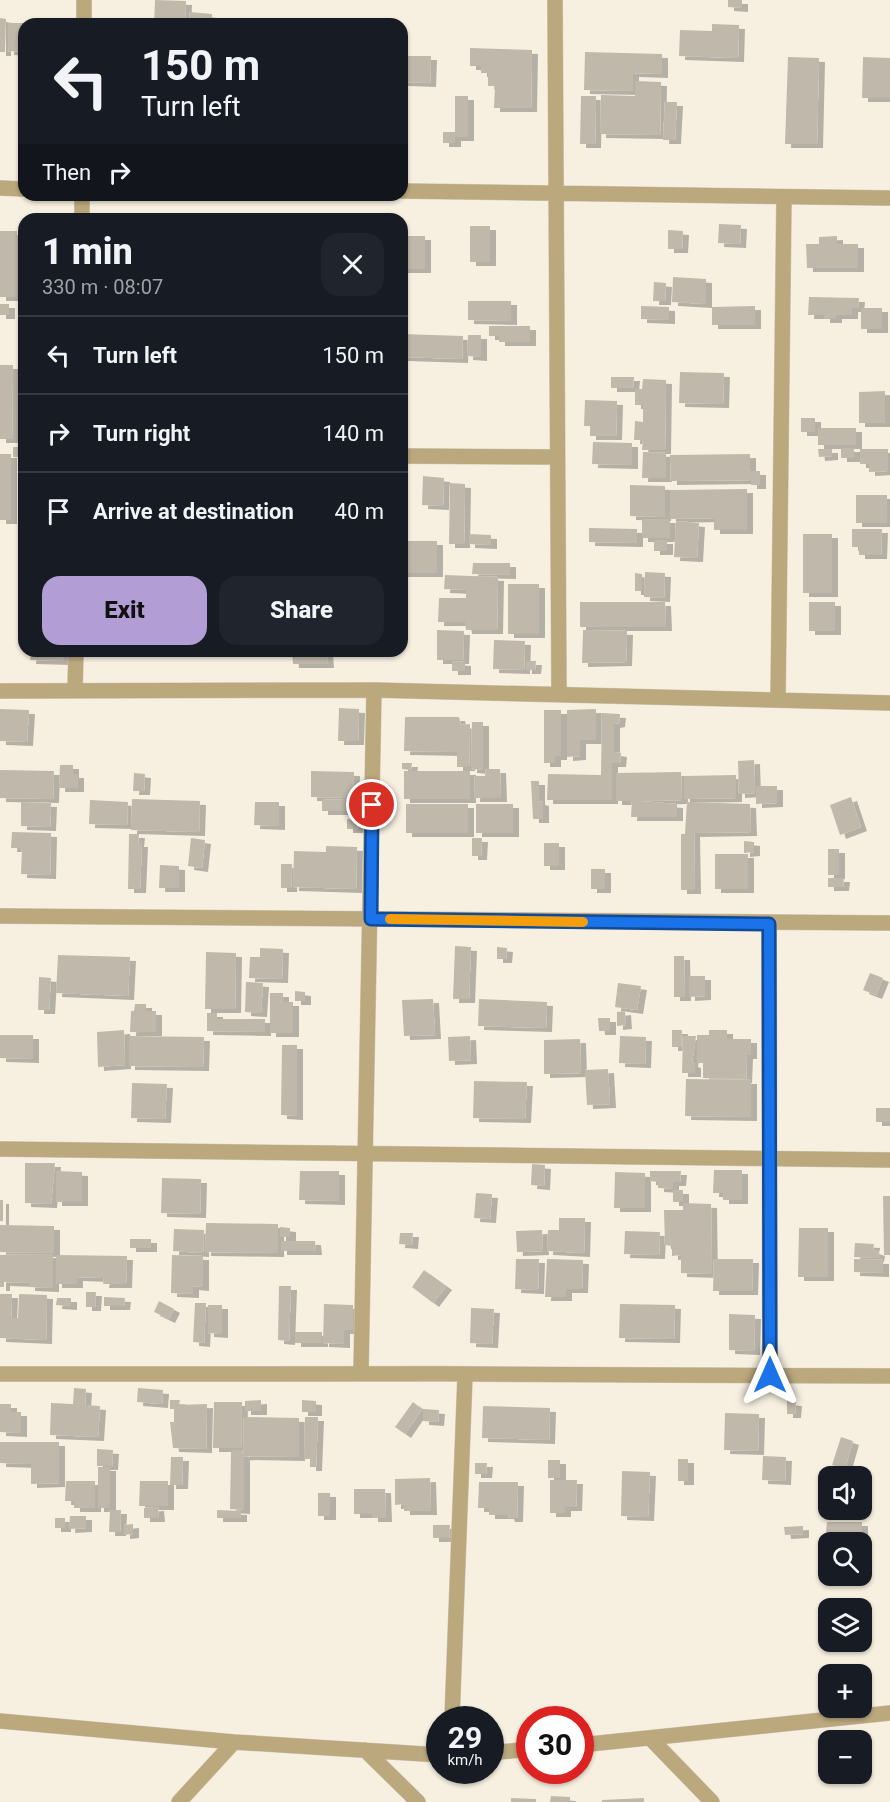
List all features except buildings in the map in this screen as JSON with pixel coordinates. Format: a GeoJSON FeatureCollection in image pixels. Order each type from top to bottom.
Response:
{"type":"FeatureCollection","features":[{"type":"Feature","properties":{"kind":"street"},"geometry":{"type":"LineString","coordinates":[[84,0],[84,18]]}},
{"type":"Feature","properties":{"kind":"street"},"geometry":{"type":"LineString","coordinates":[[555,0],[559,693]]}},
{"type":"Feature","properties":{"kind":"street"},"geometry":{"type":"LineString","coordinates":[[0,188],[18,189]]}},
{"type":"Feature","properties":{"kind":"street"},"geometry":{"type":"LineString","coordinates":[[408,191],[556,191],[890,198]]}},
{"type":"Feature","properties":{"kind":"street"},"geometry":{"type":"LineString","coordinates":[[778,700],[784,197]]}},
{"type":"Feature","properties":{"kind":"street"},"geometry":{"type":"LineString","coordinates":[[408,456],[557,457]]}},
{"type":"Feature","properties":{"kind":"street"},"geometry":{"type":"LineString","coordinates":[[75,691],[76,657]]}},
{"type":"Feature","properties":{"kind":"street"},"geometry":{"type":"LineString","coordinates":[[0,691],[374,690],[890,702]]}},
{"type":"Feature","properties":{"kind":"street"},"geometry":{"type":"LineString","coordinates":[[361,1372],[374,690]]}},
{"type":"Feature","properties":{"kind":"street"},"geometry":{"type":"LineString","coordinates":[[0,916],[769,924],[890,923]]}},
{"type":"Feature","properties":{"kind":"street"},"geometry":{"type":"LineString","coordinates":[[769,924],[770,1375]]}},
{"type":"Feature","properties":{"kind":"street"},"geometry":{"type":"LineString","coordinates":[[0,1149],[890,1160]]}},
{"type":"Feature","properties":{"kind":"street"},"geometry":{"type":"LineString","coordinates":[[0,1374],[361,1372],[465,1376],[890,1376]]}},
{"type":"Feature","properties":{"kind":"street"},"geometry":{"type":"LineString","coordinates":[[452,1706],[465,1376]]}},
{"type":"Feature","properties":{"kind":"street"},"geometry":{"type":"LineString","coordinates":[[594,1744],[890,1713]]}},
{"type":"Feature","properties":{"kind":"street"},"geometry":{"type":"LineString","coordinates":[[0,1721],[234,1742],[426,1754]]}},
{"type":"Feature","properties":{"kind":"street"},"geometry":{"type":"LineString","coordinates":[[651,1739],[712,1802]]}},
{"type":"Feature","properties":{"kind":"street"},"geometry":{"type":"LineString","coordinates":[[179,1802],[234,1742]]}},
{"type":"Feature","properties":{"kind":"street"},"geometry":{"type":"LineString","coordinates":[[365,1750],[418,1802]]}},
{"type":"Feature","properties":{"kind":"slow traffic"},"geometry":{"type":"LineString","coordinates":[[390,919],[583,922]]}},
{"type":"Feature","properties":{"kind":"route"},"geometry":{"type":"LineString","coordinates":[[372,805],[371,919],[769,924],[770,1375]]}}]}
